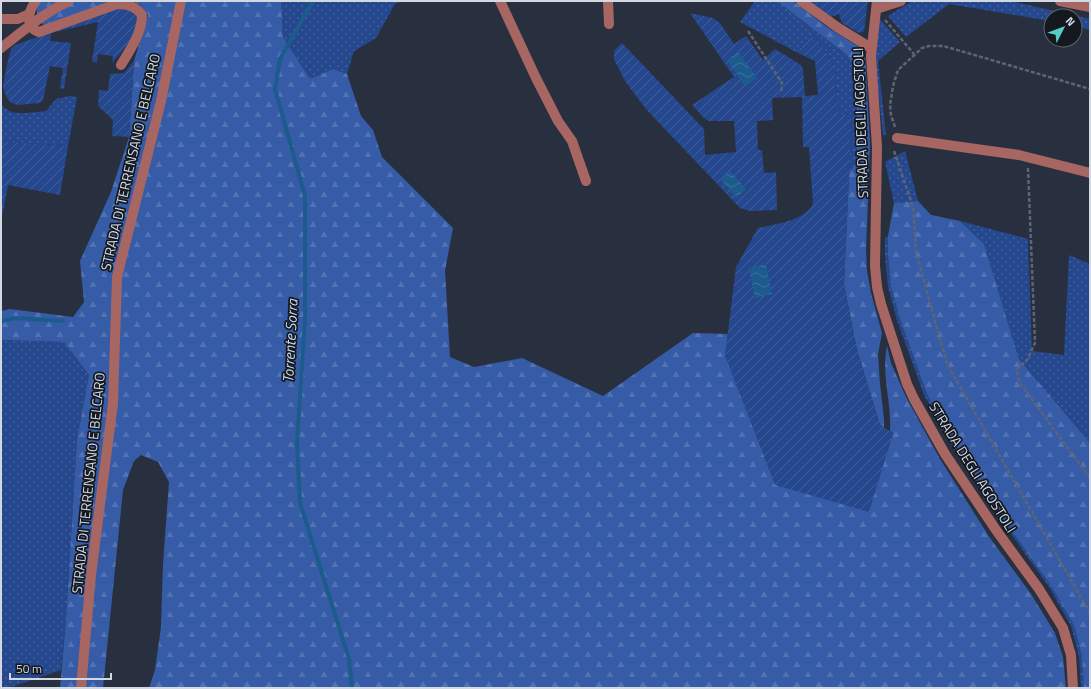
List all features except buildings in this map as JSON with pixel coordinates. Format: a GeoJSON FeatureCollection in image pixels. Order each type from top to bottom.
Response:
{"type":"FeatureCollection","features":[{"type":"Feature","properties":{"kind":"street"},"geometry":{"type":"LineString","coordinates":[[36,1],[30,19],[34,30],[39,32],[117,4],[127,4],[136,8],[142,15],[142,21],[131,48],[121,65]]}},
{"type":"Feature","properties":{"kind":"street"},"geometry":{"type":"LineString","coordinates":[[1,48],[30,19],[69,1]]}},
{"type":"Feature","properties":{"kind":"street","name":"STRADA DI TERRENSANO E BELCARO"},"geometry":{"type":"LineString","coordinates":[[81,688],[91,575],[114,403],[117,277],[161,101],[181,1]]}},
{"type":"Feature","properties":{"kind":"street"},"geometry":{"type":"LineString","coordinates":[[500,1],[558,121],[572,141],[586,181]]}},
{"type":"Feature","properties":{"kind":"street"},"geometry":{"type":"LineString","coordinates":[[608,1],[609,24]]}},
{"type":"Feature","properties":{"kind":"street"},"geometry":{"type":"LineString","coordinates":[[800,1],[837,27],[871,48]]}},
{"type":"Feature","properties":{"kind":"street"},"geometry":{"type":"LineString","coordinates":[[878,9],[901,1]]}},
{"type":"Feature","properties":{"kind":"street"},"geometry":{"type":"LineString","coordinates":[[1060,1],[1090,7]]}},
{"type":"Feature","properties":{"kind":"street","name":"STRADA DEGLI AGOSTOLI"},"geometry":{"type":"LineString","coordinates":[[878,9],[871,48],[877,157],[875,257],[877,287],[888,328],[914,399],[945,454],[996,530],[1039,589],[1063,628],[1071,655],[1073,688]]}},
{"type":"Feature","properties":{"kind":"street"},"geometry":{"type":"LineString","coordinates":[[1,19],[30,19]]}},
{"type":"Feature","properties":{"kind":"street"},"geometry":{"type":"LineString","coordinates":[[897,138],[1027,157],[1090,174]]}},
{"type":"Feature","properties":{"kind":"path"},"geometry":{"type":"LineString","coordinates":[[878,9],[914,54]]}},
{"type":"Feature","properties":{"kind":"path"},"geometry":{"type":"LineString","coordinates":[[748,30],[782,83],[781,93]]}},
{"type":"Feature","properties":{"kind":"path"},"geometry":{"type":"LineString","coordinates":[[1090,89],[943,46],[930,46],[922,48],[898,70],[893,86],[890,105],[897,138],[894,151],[913,207],[916,252],[947,364],[1090,613]]}},
{"type":"Feature","properties":{"kind":"path"},"geometry":{"type":"LineString","coordinates":[[877,157],[885,156],[894,151]]}},
{"type":"Feature","properties":{"kind":"path"},"geometry":{"type":"LineString","coordinates":[[1027,157],[1035,343],[1027,360],[1017,369],[1018,377],[1022,386],[1090,478]]}},
{"type":"Feature","properties":{"kind":"shaded area"},"geometry":{"type":"Polygon","coordinates":[[[281,1],[403,1],[395,4],[376,38],[354,51],[347,74],[333,69],[310,79],[283,37],[281,1]]]}},
{"type":"Feature","properties":{"kind":"shaded area"},"geometry":{"type":"Polygon","coordinates":[[[755,1],[777,1],[847,55],[855,67],[857,161],[849,173],[852,114],[839,115],[833,61],[818,40],[812,36],[802,45],[798,53],[740,22],[755,1]]]}},
{"type":"Feature","properties":{"kind":"shaded area"},"geometry":{"type":"Polygon","coordinates":[[[810,1],[868,1],[864,31],[859,33],[842,23],[839,14],[831,17],[810,1]]]}},
{"type":"Feature","properties":{"kind":"shaded area"},"geometry":{"type":"Polygon","coordinates":[[[912,1],[1010,1],[1043,8],[1043,20],[949,4],[906,37],[888,16],[912,1]]]}},
{"type":"Feature","properties":{"kind":"shaded area"},"geometry":{"type":"Polygon","coordinates":[[[118,8],[134,11],[138,17],[138,24],[129,42],[112,63],[113,56],[98,54],[97,63],[92,61],[98,22],[51,33],[50,41],[71,43],[64,89],[60,88],[63,68],[50,66],[43,100],[40,103],[17,105],[10,102],[3,87],[11,49],[15,45],[118,8]]]}},
{"type":"Feature","properties":{"kind":"shaded area"},"geometry":{"type":"Polygon","coordinates":[[[690,13],[713,18],[720,23],[734,44],[746,36],[763,60],[775,49],[801,65],[803,69],[805,96],[818,95],[815,61],[798,53],[805,41],[812,36],[818,40],[833,61],[839,115],[852,114],[844,285],[857,350],[880,425],[893,433],[869,512],[775,485],[725,356],[736,267],[758,228],[796,218],[809,210],[813,204],[809,147],[803,147],[802,97],[772,98],[773,120],[757,121],[758,150],[762,150],[764,173],[776,172],[777,210],[750,211],[740,208],[646,109],[625,81],[614,59],[614,51],[622,43],[704,129],[705,155],[736,152],[734,121],[709,121],[705,119],[692,105],[734,77],[690,13]]]}},
{"type":"Feature","properties":{"kind":"shaded area"},"geometry":{"type":"Polygon","coordinates":[[[1083,17],[1090,19],[1090,30],[1083,28],[1083,17]]]}},
{"type":"Feature","properties":{"kind":"shaded area"},"geometry":{"type":"Polygon","coordinates":[[[880,19],[900,42],[878,61],[886,135],[883,135],[876,62],[877,33],[880,19]]]}},
{"type":"Feature","properties":{"kind":"shaded area"},"geometry":{"type":"Polygon","coordinates":[[[134,61],[129,137],[112,136],[113,120],[98,106],[99,90],[108,91],[110,74],[124,73],[134,61]]]}},
{"type":"Feature","properties":{"kind":"shaded area"},"geometry":{"type":"Polygon","coordinates":[[[70,96],[77,97],[68,146],[1,141],[1,104],[10,111],[16,113],[46,111],[56,99],[70,96]]]}},
{"type":"Feature","properties":{"kind":"shaded area"},"geometry":{"type":"Polygon","coordinates":[[[1,141],[68,146],[60,195],[8,185],[1,222],[1,141]]]}},
{"type":"Feature","properties":{"kind":"shaded area"},"geometry":{"type":"Polygon","coordinates":[[[905,151],[918,201],[894,203],[885,162],[905,151]]]}},
{"type":"Feature","properties":{"kind":"shaded area"},"geometry":{"type":"Polygon","coordinates":[[[960,221],[1028,239],[1032,351],[1064,355],[1069,255],[1090,264],[1090,443],[1019,359],[984,244],[960,221]]]}},
{"type":"Feature","properties":{"kind":"shaded area"},"geometry":{"type":"Polygon","coordinates":[[[888,236],[891,287],[900,319],[927,394],[959,451],[1009,527],[1051,586],[1074,625],[1082,657],[1084,688],[1081,688],[1079,657],[1071,626],[1049,587],[956,452],[924,395],[897,320],[888,287],[885,239],[888,236]]]}},
{"type":"Feature","properties":{"kind":"shaded area"},"geometry":{"type":"Polygon","coordinates":[[[1,340],[64,342],[89,375],[77,439],[66,619],[61,670],[8,688],[1,688],[1,340]]]}},
{"type":"Feature","properties":{"kind":"green space"},"geometry":{"type":"Polygon","coordinates":[[[40,1],[116,1],[46,27],[37,15],[37,8],[40,1]]]}},
{"type":"Feature","properties":{"kind":"green space"},"geometry":{"type":"Polygon","coordinates":[[[133,1],[281,1],[283,37],[310,79],[333,69],[347,74],[361,116],[373,130],[382,157],[453,228],[445,271],[450,357],[474,367],[522,358],[603,396],[693,333],[728,334],[725,356],[868,512],[893,433],[890,431],[890,410],[885,368],[887,346],[891,363],[906,397],[940,459],[990,538],[1031,594],[1055,633],[1063,657],[1066,688],[149,688],[155,670],[161,627],[163,564],[169,482],[158,462],[141,455],[134,461],[123,490],[103,688],[60,688],[66,619],[77,439],[89,375],[64,342],[1,340],[1,311],[10,309],[73,317],[84,302],[80,261],[111,192],[129,137],[134,61],[148,15],[140,5],[133,1]]]}},
{"type":"Feature","properties":{"kind":"green space"},"geometry":{"type":"Polygon","coordinates":[[[777,1],[793,1],[827,27],[859,47],[865,57],[870,143],[866,251],[867,271],[871,293],[882,333],[878,354],[884,427],[880,425],[857,350],[844,285],[849,173],[857,161],[855,67],[847,55],[777,1]]]}},
{"type":"Feature","properties":{"kind":"green space"},"geometry":{"type":"Polygon","coordinates":[[[918,201],[931,215],[960,221],[984,244],[1019,359],[1090,443],[1090,688],[1084,688],[1082,657],[1074,625],[1051,586],[1009,527],[959,451],[927,394],[900,319],[891,287],[888,236],[894,203],[918,201]]]}},
{"type":"Feature","properties":{"kind":"water"},"geometry":{"type":"Polygon","coordinates":[[[738,52],[757,78],[745,86],[727,60],[738,52]]]}},
{"type":"Feature","properties":{"kind":"water"},"geometry":{"type":"Polygon","coordinates":[[[730,171],[746,189],[737,197],[721,180],[730,171]]]}},
{"type":"Feature","properties":{"kind":"water"},"geometry":{"type":"Polygon","coordinates":[[[766,264],[772,294],[755,298],[749,268],[766,264]]]}},
{"type":"Feature","properties":{"kind":"waterway","name":"Torrente Sorra"},"geometry":{"type":"LineString","coordinates":[[313,1],[280,59],[275,89],[305,196],[305,319],[297,443],[300,503],[349,659],[352,688]]}},
{"type":"Feature","properties":{"kind":"waterway"},"geometry":{"type":"LineString","coordinates":[[1,321],[15,318],[63,321]]}}]}
